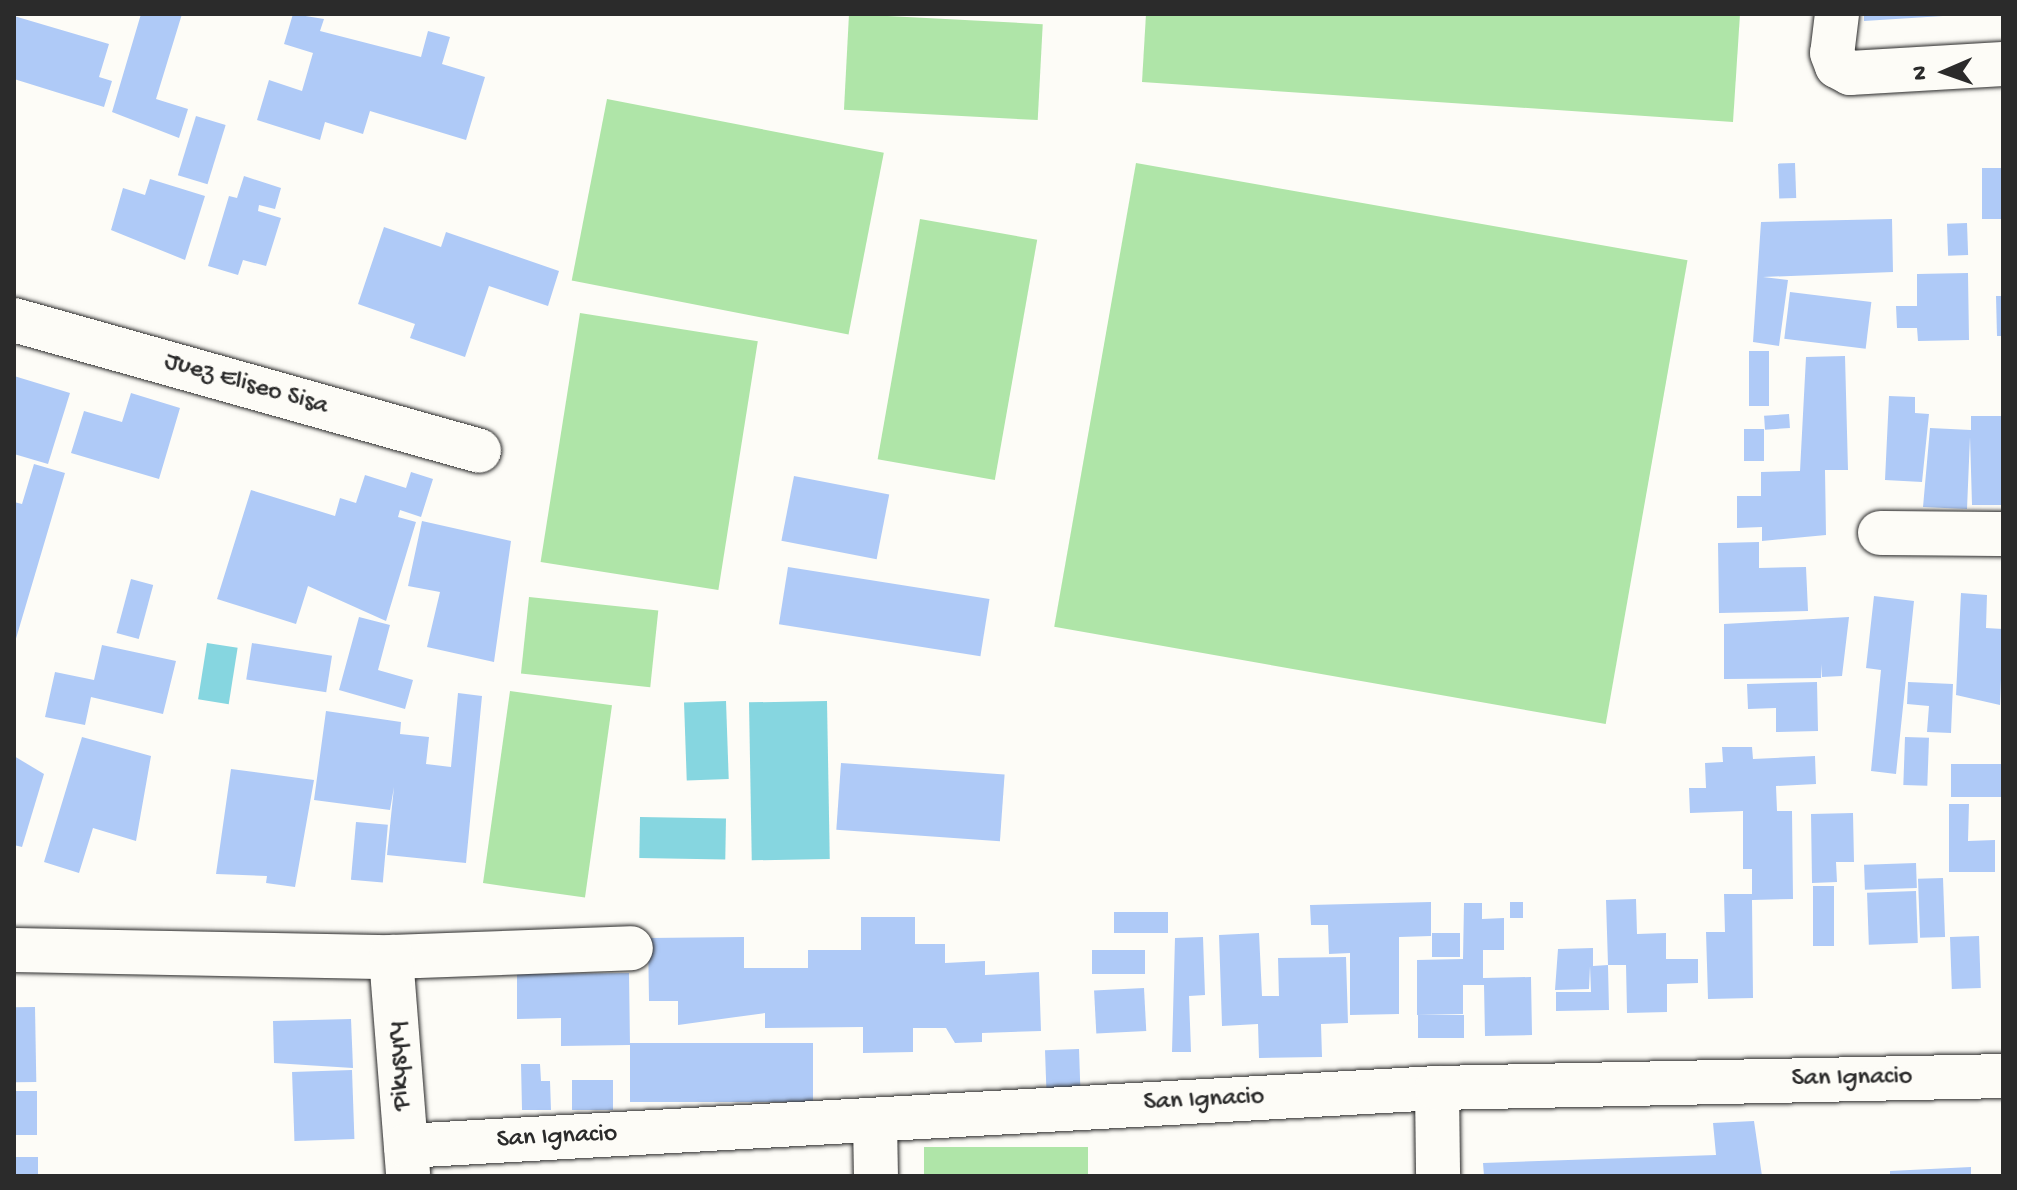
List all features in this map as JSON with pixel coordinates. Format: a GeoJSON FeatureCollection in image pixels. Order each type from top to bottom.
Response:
{"type":"FeatureCollection","features":[{"type":"Feature","properties":{"kind":"street"},"geometry":{"type":"LineString","coordinates":[[1837,14],[1832,53],[1837,66],[1850,73],[2003,64]]}},
{"type":"Feature","properties":{"kind":"street","name":"Juez Eliseo Sisa"},"geometry":{"type":"LineString","coordinates":[[14,320],[479,451]]}},
{"type":"Feature","properties":{"kind":"street"},"geometry":{"type":"LineString","coordinates":[[1880,533],[2003,534]]}},
{"type":"Feature","properties":{"kind":"street"},"geometry":{"type":"LineString","coordinates":[[14,950],[391,957],[631,948]]}},
{"type":"Feature","properties":{"kind":"street","name":"Pikysyry"},"geometry":{"type":"LineString","coordinates":[[391,957],[407,1161]]}},
{"type":"Feature","properties":{"kind":"street","name":"San Ignacio"},"geometry":{"type":"LineString","coordinates":[[407,1161],[875,1120],[1437,1088],[2003,1076]]}},
{"type":"Feature","properties":{"kind":"street"},"geometry":{"type":"LineString","coordinates":[[1437,1088],[1438,1176]]}},
{"type":"Feature","properties":{"kind":"street"},"geometry":{"type":"LineString","coordinates":[[875,1120],[876,1176]]}},
{"type":"Feature","properties":{"kind":"green space"},"geometry":{"type":"Polygon","coordinates":[[[849,14],[1043,24],[1038,120],[844,110],[849,14]]]}},
{"type":"Feature","properties":{"kind":"green space"},"geometry":{"type":"Polygon","coordinates":[[[1146,14],[1740,14],[1733,122],[1142,82],[1146,14]]]}},
{"type":"Feature","properties":{"kind":"green space"},"geometry":{"type":"Polygon","coordinates":[[[607,99],[884,153],[849,334],[572,281],[607,99]]]}},
{"type":"Feature","properties":{"kind":"green space"},"geometry":{"type":"Polygon","coordinates":[[[1136,163],[1687,260],[1606,724],[1054,627],[1136,163]]]}},
{"type":"Feature","properties":{"kind":"green space"},"geometry":{"type":"Polygon","coordinates":[[[920,219],[1037,240],[995,480],[878,459],[920,219]]]}},
{"type":"Feature","properties":{"kind":"green space"},"geometry":{"type":"Polygon","coordinates":[[[580,313],[758,341],[718,590],[541,562],[580,313]]]}},
{"type":"Feature","properties":{"kind":"green space"},"geometry":{"type":"Polygon","coordinates":[[[529,597],[658,611],[650,687],[521,674],[529,597]]]}},
{"type":"Feature","properties":{"kind":"green space"},"geometry":{"type":"Polygon","coordinates":[[[510,691],[612,705],[585,897],[483,883],[510,691]]]}},
{"type":"Feature","properties":{"kind":"green space"},"geometry":{"type":"Polygon","coordinates":[[[924,1147],[1088,1147],[1088,1176],[924,1176],[924,1147]]]}},
{"type":"Feature","properties":{"kind":"water"},"geometry":{"type":"Polygon","coordinates":[[[207,643],[238,648],[229,704],[198,699],[207,643]]]}},
{"type":"Feature","properties":{"kind":"water"},"geometry":{"type":"Polygon","coordinates":[[[726,701],[729,779],[687,780],[684,702],[726,701]]]}},
{"type":"Feature","properties":{"kind":"water"},"geometry":{"type":"Polygon","coordinates":[[[827,701],[830,859],[752,860],[749,702],[827,701]]]}},
{"type":"Feature","properties":{"kind":"water"},"geometry":{"type":"Polygon","coordinates":[[[640,817],[726,819],[725,859],[639,858],[640,817]]]}},
{"type":"Feature","properties":{"kind":"building"},"geometry":{"type":"Polygon","coordinates":[[[141,14],[182,14],[156,99],[188,109],[179,138],[112,112],[141,14]]]}},
{"type":"Feature","properties":{"kind":"building"},"geometry":{"type":"Polygon","coordinates":[[[293,14],[324,19],[320,31],[421,57],[428,31],[450,37],[442,64],[485,77],[466,140],[370,111],[363,134],[325,122],[320,140],[257,120],[269,80],[302,91],[313,53],[284,44],[293,14]]]}},
{"type":"Feature","properties":{"kind":"building"},"geometry":{"type":"Polygon","coordinates":[[[1864,14],[1943,14],[1943,16],[1864,21],[1864,14]]]}},
{"type":"Feature","properties":{"kind":"building"},"geometry":{"type":"Polygon","coordinates":[[[14,16],[109,44],[99,77],[112,81],[104,107],[14,79],[14,16]]]}},
{"type":"Feature","properties":{"kind":"building"},"geometry":{"type":"Polygon","coordinates":[[[196,116],[226,125],[208,184],[178,175],[196,116]]]}},
{"type":"Feature","properties":{"kind":"building"},"geometry":{"type":"Polygon","coordinates":[[[1795,163],[1796,198],[1779,199],[1778,164],[1795,163]]]}},
{"type":"Feature","properties":{"kind":"building"},"geometry":{"type":"Polygon","coordinates":[[[1982,168],[2003,168],[2003,219],[1982,219],[1982,168]]]}},
{"type":"Feature","properties":{"kind":"building"},"geometry":{"type":"Polygon","coordinates":[[[244,176],[281,188],[275,209],[259,205],[258,211],[281,218],[266,266],[243,260],[238,275],[208,266],[229,196],[237,198],[244,176]]]}},
{"type":"Feature","properties":{"kind":"building"},"geometry":{"type":"Polygon","coordinates":[[[150,179],[205,196],[185,260],[111,230],[123,188],[145,195],[150,179]]]}},
{"type":"Feature","properties":{"kind":"building"},"geometry":{"type":"Polygon","coordinates":[[[1892,219],[1893,272],[1763,277],[1788,280],[1779,346],[1753,342],[1761,222],[1892,219]]]}},
{"type":"Feature","properties":{"kind":"building"},"geometry":{"type":"Polygon","coordinates":[[[1967,223],[1968,255],[1948,256],[1947,224],[1967,223]]]}},
{"type":"Feature","properties":{"kind":"building"},"geometry":{"type":"Polygon","coordinates":[[[384,227],[441,247],[446,232],[559,271],[548,306],[489,286],[465,357],[410,338],[415,324],[358,304],[384,227]]]}},
{"type":"Feature","properties":{"kind":"building"},"geometry":{"type":"Polygon","coordinates":[[[1968,273],[1969,340],[1918,341],[1917,328],[1897,328],[1896,306],[1917,306],[1917,274],[1968,273]]]}},
{"type":"Feature","properties":{"kind":"building"},"geometry":{"type":"Polygon","coordinates":[[[1790,292],[1871,302],[1866,349],[1784,339],[1790,292]]]}},
{"type":"Feature","properties":{"kind":"building"},"geometry":{"type":"Polygon","coordinates":[[[1996,296],[2003,296],[2003,336],[1997,336],[1996,296]]]}},
{"type":"Feature","properties":{"kind":"building"},"geometry":{"type":"Polygon","coordinates":[[[1749,351],[1769,351],[1769,406],[1749,406],[1749,351]]]}},
{"type":"Feature","properties":{"kind":"building"},"geometry":{"type":"Polygon","coordinates":[[[1845,356],[1848,470],[1825,470],[1826,535],[1762,541],[1762,527],[1737,528],[1737,496],[1761,496],[1761,472],[1800,471],[1806,357],[1845,356]]]}},
{"type":"Feature","properties":{"kind":"building"},"geometry":{"type":"Polygon","coordinates":[[[14,376],[70,393],[48,464],[14,454],[14,376]]]}},
{"type":"Feature","properties":{"kind":"building"},"geometry":{"type":"Polygon","coordinates":[[[131,393],[180,408],[159,479],[71,453],[84,411],[122,422],[131,393]]]}},
{"type":"Feature","properties":{"kind":"building"},"geometry":{"type":"Polygon","coordinates":[[[1889,396],[1915,397],[1915,413],[1929,414],[1922,482],[1885,480],[1889,396]]]}},
{"type":"Feature","properties":{"kind":"building"},"geometry":{"type":"Polygon","coordinates":[[[1789,414],[1790,428],[1765,430],[1764,416],[1789,414]]]}},
{"type":"Feature","properties":{"kind":"building"},"geometry":{"type":"Polygon","coordinates":[[[1971,416],[2003,416],[2003,505],[1972,505],[1970,437],[1967,509],[1923,507],[1930,428],[1971,430],[1971,416]]]}},
{"type":"Feature","properties":{"kind":"building"},"geometry":{"type":"Polygon","coordinates":[[[1744,429],[1764,429],[1764,461],[1744,461],[1744,429]]]}},
{"type":"Feature","properties":{"kind":"building"},"geometry":{"type":"Polygon","coordinates":[[[34,464],[65,473],[15,642],[14,502],[22,504],[34,464]]]}},
{"type":"Feature","properties":{"kind":"building"},"geometry":{"type":"Polygon","coordinates":[[[411,472],[433,479],[421,517],[400,510],[398,517],[416,522],[386,621],[308,586],[296,624],[217,599],[251,490],[335,516],[340,498],[356,503],[365,475],[406,488],[411,472]]]}},
{"type":"Feature","properties":{"kind":"building"},"geometry":{"type":"Polygon","coordinates":[[[794,476],[889,495],[877,559],[781,541],[794,476]]]}},
{"type":"Feature","properties":{"kind":"building"},"geometry":{"type":"Polygon","coordinates":[[[422,521],[511,541],[494,662],[427,647],[440,592],[408,586],[422,521]]]}},
{"type":"Feature","properties":{"kind":"building"},"geometry":{"type":"Polygon","coordinates":[[[1759,542],[1759,568],[1806,567],[1808,611],[1719,613],[1718,543],[1759,542]]]}},
{"type":"Feature","properties":{"kind":"building"},"geometry":{"type":"Polygon","coordinates":[[[788,567],[989,599],[980,656],[779,624],[788,567]]]}},
{"type":"Feature","properties":{"kind":"building"},"geometry":{"type":"Polygon","coordinates":[[[131,579],[153,585],[139,639],[117,633],[131,579]]]}},
{"type":"Feature","properties":{"kind":"building"},"geometry":{"type":"Polygon","coordinates":[[[1961,593],[1987,595],[1986,628],[2003,629],[2000,705],[1956,695],[1961,593]]]}},
{"type":"Feature","properties":{"kind":"building"},"geometry":{"type":"Polygon","coordinates":[[[1874,596],[1914,601],[1896,774],[1871,771],[1881,670],[1866,668],[1874,596]]]}},
{"type":"Feature","properties":{"kind":"building"},"geometry":{"type":"Polygon","coordinates":[[[359,617],[390,625],[378,670],[413,680],[405,709],[339,690],[359,617]]]}},
{"type":"Feature","properties":{"kind":"building"},"geometry":{"type":"Polygon","coordinates":[[[1849,617],[1842,676],[1822,677],[1822,664],[1821,678],[1724,679],[1724,624],[1849,617]]]}},
{"type":"Feature","properties":{"kind":"building"},"geometry":{"type":"Polygon","coordinates":[[[252,643],[332,656],[326,692],[246,680],[252,643]]]}},
{"type":"Feature","properties":{"kind":"building"},"geometry":{"type":"Polygon","coordinates":[[[102,645],[176,661],[163,714],[91,697],[85,725],[45,717],[55,672],[94,680],[102,645]]]}},
{"type":"Feature","properties":{"kind":"building"},"geometry":{"type":"Polygon","coordinates":[[[1817,682],[1818,731],[1776,732],[1776,708],[1748,709],[1747,684],[1817,682]]]}},
{"type":"Feature","properties":{"kind":"building"},"geometry":{"type":"Polygon","coordinates":[[[1908,682],[1953,684],[1951,733],[1927,732],[1929,706],[1907,704],[1908,682]]]}},
{"type":"Feature","properties":{"kind":"building"},"geometry":{"type":"Polygon","coordinates":[[[458,693],[482,696],[466,863],[387,855],[394,787],[390,810],[314,800],[326,711],[401,722],[400,734],[429,737],[426,764],[451,767],[458,693]]]}},
{"type":"Feature","properties":{"kind":"building"},"geometry":{"type":"Polygon","coordinates":[[[82,737],[151,756],[136,841],[93,828],[79,873],[44,862],[82,737]]]}},
{"type":"Feature","properties":{"kind":"building"},"geometry":{"type":"Polygon","coordinates":[[[1905,737],[1929,738],[1927,786],[1903,785],[1905,737]]]}},
{"type":"Feature","properties":{"kind":"building"},"geometry":{"type":"Polygon","coordinates":[[[1722,747],[1752,747],[1753,759],[1815,756],[1816,784],[1776,786],[1777,811],[1792,811],[1793,899],[1752,900],[1753,998],[1708,999],[1706,932],[1725,932],[1724,894],[1752,894],[1752,869],[1743,869],[1743,811],[1690,813],[1689,788],[1706,788],[1705,763],[1723,762],[1722,747]]]}},
{"type":"Feature","properties":{"kind":"building"},"geometry":{"type":"Polygon","coordinates":[[[14,756],[44,774],[22,847],[14,845],[14,756]]]}},
{"type":"Feature","properties":{"kind":"building"},"geometry":{"type":"Polygon","coordinates":[[[841,763],[1005,774],[1000,841],[836,830],[841,763]]]}},
{"type":"Feature","properties":{"kind":"building"},"geometry":{"type":"Polygon","coordinates":[[[1951,764],[2003,764],[2003,797],[1951,797],[1951,764]]]}},
{"type":"Feature","properties":{"kind":"building"},"geometry":{"type":"Polygon","coordinates":[[[231,769],[314,780],[295,887],[266,883],[267,876],[216,874],[231,769]]]}},
{"type":"Feature","properties":{"kind":"building"},"geometry":{"type":"Polygon","coordinates":[[[1949,804],[1969,804],[1968,841],[1995,840],[1995,872],[1949,872],[1949,804]]]}},
{"type":"Feature","properties":{"kind":"building"},"geometry":{"type":"Polygon","coordinates":[[[1853,813],[1854,862],[1836,862],[1837,882],[1812,883],[1811,814],[1853,813]]]}},
{"type":"Feature","properties":{"kind":"building"},"geometry":{"type":"Polygon","coordinates":[[[356,822],[388,825],[383,883],[351,880],[356,822]]]}},
{"type":"Feature","properties":{"kind":"building"},"geometry":{"type":"Polygon","coordinates":[[[1916,863],[1917,888],[1865,890],[1864,865],[1916,863]]]}},
{"type":"Feature","properties":{"kind":"building"},"geometry":{"type":"Polygon","coordinates":[[[1943,878],[1945,937],[1920,938],[1918,879],[1943,878]]]}},
{"type":"Feature","properties":{"kind":"building"},"geometry":{"type":"Polygon","coordinates":[[[1813,886],[1834,886],[1834,946],[1813,946],[1813,886]]]}},
{"type":"Feature","properties":{"kind":"building"},"geometry":{"type":"Polygon","coordinates":[[[1916,891],[1918,943],[1869,945],[1867,893],[1916,891]]]}},
{"type":"Feature","properties":{"kind":"building"},"geometry":{"type":"Polygon","coordinates":[[[1636,899],[1637,934],[1666,933],[1666,959],[1698,959],[1698,983],[1667,984],[1667,1012],[1627,1013],[1626,965],[1608,965],[1606,900],[1636,899]]]}},
{"type":"Feature","properties":{"kind":"building"},"geometry":{"type":"Polygon","coordinates":[[[1431,902],[1431,936],[1399,937],[1399,1014],[1350,1015],[1350,953],[1329,954],[1328,925],[1311,925],[1310,905],[1431,902]]]}},
{"type":"Feature","properties":{"kind":"building"},"geometry":{"type":"Polygon","coordinates":[[[1510,902],[1523,902],[1523,918],[1510,918],[1510,902]]]}},
{"type":"Feature","properties":{"kind":"building"},"geometry":{"type":"Polygon","coordinates":[[[1464,903],[1482,903],[1482,919],[1504,918],[1504,950],[1483,950],[1483,978],[1531,977],[1532,1035],[1485,1036],[1484,985],[1463,985],[1463,1014],[1417,1015],[1417,960],[1463,959],[1464,903]]]}},
{"type":"Feature","properties":{"kind":"building"},"geometry":{"type":"Polygon","coordinates":[[[1114,912],[1168,912],[1168,933],[1114,933],[1114,912]]]}},
{"type":"Feature","properties":{"kind":"building"},"geometry":{"type":"Polygon","coordinates":[[[861,917],[915,917],[915,944],[945,944],[945,963],[985,961],[985,975],[1039,972],[1041,1031],[982,1033],[982,1042],[955,1043],[946,1028],[913,1028],[913,1052],[863,1053],[863,1027],[765,1028],[765,1013],[678,1025],[678,1001],[649,1001],[648,938],[744,937],[744,968],[808,968],[808,950],[861,950],[861,917]]]}},
{"type":"Feature","properties":{"kind":"building"},"geometry":{"type":"Polygon","coordinates":[[[1259,933],[1262,996],[1279,996],[1278,958],[1346,957],[1348,1023],[1321,1024],[1322,1057],[1259,1058],[1258,1024],[1222,1026],[1219,935],[1259,933]]]}},
{"type":"Feature","properties":{"kind":"building"},"geometry":{"type":"Polygon","coordinates":[[[1432,933],[1460,933],[1460,957],[1432,957],[1432,933]]]}},
{"type":"Feature","properties":{"kind":"building"},"geometry":{"type":"Polygon","coordinates":[[[1979,936],[1981,988],[1952,989],[1950,937],[1979,936]]]}},
{"type":"Feature","properties":{"kind":"building"},"geometry":{"type":"Polygon","coordinates":[[[1203,937],[1205,995],[1189,996],[1191,1052],[1172,1052],[1175,938],[1203,937]]]}},
{"type":"Feature","properties":{"kind":"building"},"geometry":{"type":"Polygon","coordinates":[[[1593,948],[1593,966],[1608,965],[1609,1010],[1556,1011],[1556,992],[1591,992],[1590,966],[1589,989],[1555,990],[1558,949],[1593,948]]]}},
{"type":"Feature","properties":{"kind":"building"},"geometry":{"type":"Polygon","coordinates":[[[1092,950],[1145,950],[1145,974],[1092,974],[1092,950]]]}},
{"type":"Feature","properties":{"kind":"building"},"geometry":{"type":"Polygon","coordinates":[[[629,973],[630,1045],[561,1046],[561,1018],[517,1019],[517,974],[629,973]]]}},
{"type":"Feature","properties":{"kind":"building"},"geometry":{"type":"Polygon","coordinates":[[[1144,988],[1146,1031],[1096,1034],[1094,991],[1144,988]]]}},
{"type":"Feature","properties":{"kind":"building"},"geometry":{"type":"Polygon","coordinates":[[[14,1007],[35,1007],[36,1082],[15,1082],[14,1007]]]}},
{"type":"Feature","properties":{"kind":"building"},"geometry":{"type":"Polygon","coordinates":[[[1418,1015],[1464,1015],[1464,1038],[1418,1038],[1418,1015]]]}},
{"type":"Feature","properties":{"kind":"building"},"geometry":{"type":"Polygon","coordinates":[[[351,1019],[353,1068],[274,1063],[273,1021],[351,1019]]]}},
{"type":"Feature","properties":{"kind":"building"},"geometry":{"type":"Polygon","coordinates":[[[630,1043],[813,1043],[813,1102],[630,1102],[630,1043]]]}},
{"type":"Feature","properties":{"kind":"building"},"geometry":{"type":"Polygon","coordinates":[[[1079,1049],[1080,1087],[1046,1088],[1045,1050],[1079,1049]]]}},
{"type":"Feature","properties":{"kind":"building"},"geometry":{"type":"Polygon","coordinates":[[[521,1064],[540,1064],[541,1081],[550,1081],[551,1110],[522,1110],[521,1064]]]}},
{"type":"Feature","properties":{"kind":"building"},"geometry":{"type":"Polygon","coordinates":[[[352,1070],[354,1139],[294,1141],[292,1072],[352,1070]]]}},
{"type":"Feature","properties":{"kind":"building"},"geometry":{"type":"Polygon","coordinates":[[[572,1080],[613,1080],[613,1110],[572,1110],[572,1080]]]}},
{"type":"Feature","properties":{"kind":"building"},"geometry":{"type":"Polygon","coordinates":[[[14,1091],[37,1091],[37,1135],[14,1135],[14,1091]]]}},
{"type":"Feature","properties":{"kind":"building"},"geometry":{"type":"Polygon","coordinates":[[[1754,1121],[1762,1176],[1484,1176],[1483,1163],[1716,1155],[1713,1123],[1754,1121]]]}},
{"type":"Feature","properties":{"kind":"building"},"geometry":{"type":"Polygon","coordinates":[[[14,1157],[38,1157],[38,1176],[14,1176],[14,1157]]]}},
{"type":"Feature","properties":{"kind":"building"},"geometry":{"type":"Polygon","coordinates":[[[1971,1167],[1971,1176],[1890,1176],[1890,1171],[1971,1167]]]}}]}
